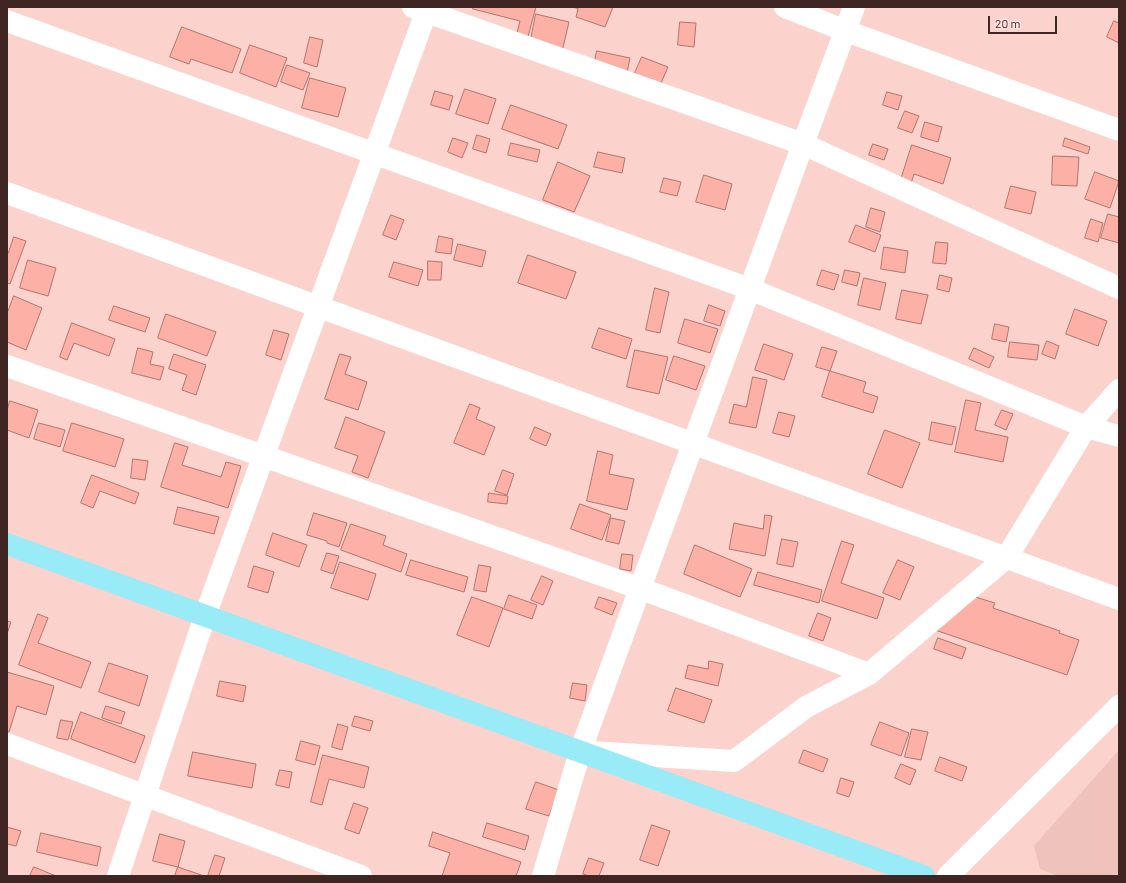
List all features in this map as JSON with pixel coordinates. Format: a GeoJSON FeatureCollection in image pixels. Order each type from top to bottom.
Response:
{"type":"FeatureCollection","features":[{"type":"Feature","properties":{"kind":"main road"},"geometry":{"type":"LineString","coordinates":[[7,544],[924,876]]}},
{"type":"Feature","properties":{"kind":"street"},"geometry":{"type":"LineString","coordinates":[[11,7],[7,20],[750,289],[1086,426],[1119,436]]}},
{"type":"Feature","properties":{"kind":"street"},"geometry":{"type":"LineString","coordinates":[[785,7],[846,31],[1119,130]]}},
{"type":"Feature","properties":{"kind":"street"},"geometry":{"type":"LineString","coordinates":[[543,876],[580,752],[854,7]]}},
{"type":"Feature","properties":{"kind":"street"},"geometry":{"type":"LineString","coordinates":[[118,876],[205,616],[375,154],[422,9],[803,144],[1119,288]]}},
{"type":"Feature","properties":{"kind":"street"},"geometry":{"type":"LineString","coordinates":[[7,193],[1119,599]]}},
{"type":"Feature","properties":{"kind":"street"},"geometry":{"type":"LineString","coordinates":[[7,366],[640,588],[869,674]]}},
{"type":"Feature","properties":{"kind":"street"},"geometry":{"type":"LineString","coordinates":[[580,752],[734,761],[806,707],[869,674],[1007,557],[1086,426],[1119,390]]}},
{"type":"Feature","properties":{"kind":"street"},"geometry":{"type":"LineString","coordinates":[[948,876],[1119,706]]}},
{"type":"Feature","properties":{"kind":"street"},"geometry":{"type":"LineString","coordinates":[[7,744],[361,876]]}},
{"type":"Feature","properties":{"kind":"shaded area"},"geometry":{"type":"Polygon","coordinates":[[[1119,750],[1119,876],[1058,876],[1040,869],[1034,846],[1119,750]]]}},
{"type":"Feature","properties":{"kind":"building"},"geometry":{"type":"Polygon","coordinates":[[[473,7],[536,7],[524,51],[513,48],[520,21],[473,9],[473,7]]]}},
{"type":"Feature","properties":{"kind":"building"},"geometry":{"type":"Polygon","coordinates":[[[573,7],[613,7],[605,27],[576,17],[578,9],[573,7]]]}},
{"type":"Feature","properties":{"kind":"building"},"geometry":{"type":"Polygon","coordinates":[[[536,14],[569,22],[561,56],[529,49],[536,14]]]}},
{"type":"Feature","properties":{"kind":"building"},"geometry":{"type":"Polygon","coordinates":[[[1114,21],[1119,23],[1119,43],[1107,37],[1114,21]]]}},
{"type":"Feature","properties":{"kind":"building"},"geometry":{"type":"Polygon","coordinates":[[[680,22],[696,23],[694,47],[678,45],[680,22]]]}},
{"type":"Feature","properties":{"kind":"building"},"geometry":{"type":"Polygon","coordinates":[[[182,27],[241,49],[232,73],[191,59],[189,64],[170,57],[182,27]]]}},
{"type":"Feature","properties":{"kind":"building"},"geometry":{"type":"Polygon","coordinates":[[[310,37],[323,40],[317,67],[304,63],[310,37]]]}},
{"type":"Feature","properties":{"kind":"building"},"geometry":{"type":"Polygon","coordinates":[[[250,45],[287,58],[276,87],[240,73],[250,45]]]}},
{"type":"Feature","properties":{"kind":"building"},"geometry":{"type":"Polygon","coordinates":[[[597,51],[630,58],[627,73],[594,66],[597,51]]]}},
{"type":"Feature","properties":{"kind":"building"},"geometry":{"type":"Polygon","coordinates":[[[642,57],[668,67],[658,90],[632,80],[642,57]]]}},
{"type":"Feature","properties":{"kind":"building"},"geometry":{"type":"Polygon","coordinates":[[[287,65],[310,73],[303,90],[281,82],[287,65]]]}},
{"type":"Feature","properties":{"kind":"building"},"geometry":{"type":"Polygon","coordinates":[[[310,78],[346,88],[338,117],[302,108],[310,78]]]}},
{"type":"Feature","properties":{"kind":"building"},"geometry":{"type":"Polygon","coordinates":[[[465,89],[496,99],[488,124],[456,114],[465,89]]]}},
{"type":"Feature","properties":{"kind":"building"},"geometry":{"type":"Polygon","coordinates":[[[435,91],[453,96],[449,110],[431,105],[435,91]]]}},
{"type":"Feature","properties":{"kind":"building"},"geometry":{"type":"Polygon","coordinates":[[[887,92],[902,96],[898,110],[883,105],[887,92]]]}},
{"type":"Feature","properties":{"kind":"building"},"geometry":{"type":"Polygon","coordinates":[[[511,105],[567,125],[558,149],[502,129],[511,105]]]}},
{"type":"Feature","properties":{"kind":"building"},"geometry":{"type":"Polygon","coordinates":[[[905,111],[919,116],[912,133],[898,128],[905,111]]]}},
{"type":"Feature","properties":{"kind":"building"},"geometry":{"type":"Polygon","coordinates":[[[925,122],[942,127],[938,142],[921,137],[925,122]]]}},
{"type":"Feature","properties":{"kind":"building"},"geometry":{"type":"Polygon","coordinates":[[[477,135],[490,139],[486,153],[473,149],[477,135]]]}},
{"type":"Feature","properties":{"kind":"building"},"geometry":{"type":"Polygon","coordinates":[[[453,138],[468,143],[462,158],[448,152],[453,138]]]}},
{"type":"Feature","properties":{"kind":"building"},"geometry":{"type":"Polygon","coordinates":[[[1065,138],[1090,147],[1088,154],[1063,146],[1065,138]]]}},
{"type":"Feature","properties":{"kind":"building"},"geometry":{"type":"Polygon","coordinates":[[[511,143],[540,150],[537,162],[508,155],[511,143]]]}},
{"type":"Feature","properties":{"kind":"building"},"geometry":{"type":"Polygon","coordinates":[[[873,144],[888,149],[884,160],[869,155],[873,144]]]}},
{"type":"Feature","properties":{"kind":"building"},"geometry":{"type":"Polygon","coordinates":[[[912,145],[951,158],[943,184],[914,174],[909,190],[899,186],[912,145]]]}},
{"type":"Feature","properties":{"kind":"building"},"geometry":{"type":"Polygon","coordinates":[[[598,152],[625,158],[622,173],[594,167],[598,152]]]}},
{"type":"Feature","properties":{"kind":"building"},"geometry":{"type":"Polygon","coordinates":[[[1053,156],[1079,157],[1077,186],[1052,185],[1053,156]]]}},
{"type":"Feature","properties":{"kind":"building"},"geometry":{"type":"Polygon","coordinates":[[[558,162],[590,176],[574,212],[543,200],[558,162]]]}},
{"type":"Feature","properties":{"kind":"building"},"geometry":{"type":"Polygon","coordinates":[[[1095,172],[1119,181],[1110,208],[1085,199],[1095,172]]]}},
{"type":"Feature","properties":{"kind":"building"},"geometry":{"type":"Polygon","coordinates":[[[704,175],[732,184],[725,210],[696,202],[704,175]]]}},
{"type":"Feature","properties":{"kind":"building"},"geometry":{"type":"Polygon","coordinates":[[[664,178],[681,182],[677,196],[660,192],[664,178]]]}},
{"type":"Feature","properties":{"kind":"building"},"geometry":{"type":"Polygon","coordinates":[[[1011,186],[1036,192],[1031,214],[1005,208],[1011,186]]]}},
{"type":"Feature","properties":{"kind":"building"},"geometry":{"type":"Polygon","coordinates":[[[871,208],[885,212],[880,232],[866,227],[871,208]]]}},
{"type":"Feature","properties":{"kind":"building"},"geometry":{"type":"Polygon","coordinates":[[[1108,214],[1119,217],[1119,243],[1101,238],[1108,214]]]}},
{"type":"Feature","properties":{"kind":"building"},"geometry":{"type":"Polygon","coordinates":[[[391,215],[404,220],[396,240],[383,235],[391,215]]]}},
{"type":"Feature","properties":{"kind":"building"},"geometry":{"type":"Polygon","coordinates":[[[1091,219],[1103,223],[1098,242],[1085,238],[1091,219]]]}},
{"type":"Feature","properties":{"kind":"building"},"geometry":{"type":"Polygon","coordinates":[[[856,225],[881,235],[875,252],[849,242],[856,225]]]}},
{"type":"Feature","properties":{"kind":"building"},"geometry":{"type":"Polygon","coordinates":[[[439,236],[453,239],[451,254],[436,252],[439,236]]]}},
{"type":"Feature","properties":{"kind":"building"},"geometry":{"type":"Polygon","coordinates":[[[14,237],[26,241],[10,284],[7,283],[7,253],[14,237]]]}},
{"type":"Feature","properties":{"kind":"building"},"geometry":{"type":"Polygon","coordinates":[[[936,242],[948,243],[946,264],[933,263],[936,242]]]}},
{"type":"Feature","properties":{"kind":"building"},"geometry":{"type":"Polygon","coordinates":[[[458,244],[486,251],[482,267],[454,260],[458,244]]]}},
{"type":"Feature","properties":{"kind":"building"},"geometry":{"type":"Polygon","coordinates":[[[884,247],[908,251],[905,273],[881,269],[884,247]]]}},
{"type":"Feature","properties":{"kind":"building"},"geometry":{"type":"Polygon","coordinates":[[[528,255],[576,272],[566,299],[518,283],[528,255]]]}},
{"type":"Feature","properties":{"kind":"building"},"geometry":{"type":"Polygon","coordinates":[[[28,260],[56,268],[48,296],[20,288],[28,260]]]}},
{"type":"Feature","properties":{"kind":"building"},"geometry":{"type":"Polygon","coordinates":[[[428,261],[442,262],[441,280],[428,280],[428,261]]]}},
{"type":"Feature","properties":{"kind":"building"},"geometry":{"type":"Polygon","coordinates":[[[394,262],[423,270],[418,286],[389,277],[394,262]]]}},
{"type":"Feature","properties":{"kind":"building"},"geometry":{"type":"Polygon","coordinates":[[[822,270],[839,275],[834,290],[817,285],[822,270]]]}},
{"type":"Feature","properties":{"kind":"building"},"geometry":{"type":"Polygon","coordinates":[[[845,270],[860,273],[857,286],[842,282],[845,270]]]}},
{"type":"Feature","properties":{"kind":"building"},"geometry":{"type":"Polygon","coordinates":[[[940,275],[952,278],[949,292],[937,289],[940,275]]]}},
{"type":"Feature","properties":{"kind":"building"},"geometry":{"type":"Polygon","coordinates":[[[864,278],[886,283],[880,310],[858,305],[864,278]]]}},
{"type":"Feature","properties":{"kind":"building"},"geometry":{"type":"Polygon","coordinates":[[[655,288],[669,292],[660,333],[646,330],[655,288]]]}},
{"type":"Feature","properties":{"kind":"building"},"geometry":{"type":"Polygon","coordinates":[[[902,290],[928,295],[921,324],[896,319],[902,290]]]}},
{"type":"Feature","properties":{"kind":"building"},"geometry":{"type":"Polygon","coordinates":[[[14,296],[42,308],[26,350],[7,342],[7,314],[14,296]]]}},
{"type":"Feature","properties":{"kind":"building"},"geometry":{"type":"Polygon","coordinates":[[[709,305],[725,311],[720,326],[704,321],[709,305]]]}},
{"type":"Feature","properties":{"kind":"building"},"geometry":{"type":"Polygon","coordinates":[[[114,306],[150,318],[145,332],[109,320],[114,306]]]}},
{"type":"Feature","properties":{"kind":"building"},"geometry":{"type":"Polygon","coordinates":[[[1075,309],[1107,321],[1098,346],[1066,334],[1075,309]]]}},
{"type":"Feature","properties":{"kind":"building"},"geometry":{"type":"Polygon","coordinates":[[[166,314],[216,332],[207,356],[158,338],[166,314]]]}},
{"type":"Feature","properties":{"kind":"building"},"geometry":{"type":"Polygon","coordinates":[[[685,319],[718,329],[710,353],[678,343],[685,319]]]}},
{"type":"Feature","properties":{"kind":"building"},"geometry":{"type":"Polygon","coordinates":[[[72,323],[115,339],[109,356],[74,343],[67,360],[60,357],[72,323]]]}},
{"type":"Feature","properties":{"kind":"building"},"geometry":{"type":"Polygon","coordinates":[[[995,324],[1009,327],[1006,342],[992,339],[995,324]]]}},
{"type":"Feature","properties":{"kind":"building"},"geometry":{"type":"Polygon","coordinates":[[[599,328],[632,339],[626,359],[592,348],[599,328]]]}},
{"type":"Feature","properties":{"kind":"building"},"geometry":{"type":"Polygon","coordinates":[[[274,330],[289,334],[281,360],[266,355],[274,330]]]}},
{"type":"Feature","properties":{"kind":"building"},"geometry":{"type":"Polygon","coordinates":[[[1047,341],[1059,346],[1055,359],[1042,354],[1047,341]]]}},
{"type":"Feature","properties":{"kind":"building"},"geometry":{"type":"Polygon","coordinates":[[[1010,342],[1039,345],[1037,360],[1008,357],[1010,342]]]}},
{"type":"Feature","properties":{"kind":"building"},"geometry":{"type":"Polygon","coordinates":[[[764,344],[793,354],[784,380],[755,370],[764,344]]]}},
{"type":"Feature","properties":{"kind":"building"},"geometry":{"type":"Polygon","coordinates":[[[822,347],[837,351],[830,371],[816,367],[822,347]]]}},
{"type":"Feature","properties":{"kind":"building"},"geometry":{"type":"Polygon","coordinates":[[[138,348],[153,352],[150,364],[164,367],[160,380],[132,373],[138,348]]]}},
{"type":"Feature","properties":{"kind":"building"},"geometry":{"type":"Polygon","coordinates":[[[974,348],[994,357],[989,368],[969,359],[974,348]]]}},
{"type":"Feature","properties":{"kind":"building"},"geometry":{"type":"Polygon","coordinates":[[[635,350],[668,357],[659,394],[627,387],[635,350]]]}},
{"type":"Feature","properties":{"kind":"building"},"geometry":{"type":"Polygon","coordinates":[[[174,354],[206,365],[196,395],[182,390],[187,375],[169,369],[174,354]]]}},
{"type":"Feature","properties":{"kind":"building"},"geometry":{"type":"Polygon","coordinates":[[[340,354],[351,357],[345,374],[367,382],[358,410],[325,399],[340,354]]]}},
{"type":"Feature","properties":{"kind":"building"},"geometry":{"type":"Polygon","coordinates":[[[674,356],[705,366],[696,390],[666,380],[674,356]]]}},
{"type":"Feature","properties":{"kind":"building"},"geometry":{"type":"Polygon","coordinates":[[[830,371],[866,382],[863,392],[878,397],[873,413],[822,397],[830,371]]]}},
{"type":"Feature","properties":{"kind":"building"},"geometry":{"type":"Polygon","coordinates":[[[753,377],[767,380],[756,428],[729,423],[734,404],[746,407],[753,377]]]}},
{"type":"Feature","properties":{"kind":"building"},"geometry":{"type":"Polygon","coordinates":[[[966,400],[981,403],[975,430],[1008,437],[1003,462],[955,452],[966,400]]]}},
{"type":"Feature","properties":{"kind":"building"},"geometry":{"type":"Polygon","coordinates":[[[10,401],[38,410],[29,438],[7,430],[7,411],[10,401]]]}},
{"type":"Feature","properties":{"kind":"building"},"geometry":{"type":"Polygon","coordinates":[[[470,404],[480,408],[476,419],[495,427],[484,455],[454,443],[470,404]]]}},
{"type":"Feature","properties":{"kind":"building"},"geometry":{"type":"Polygon","coordinates":[[[1002,410],[1013,414],[1006,430],[995,425],[1002,410]]]}},
{"type":"Feature","properties":{"kind":"building"},"geometry":{"type":"Polygon","coordinates":[[[779,412],[795,416],[789,437],[773,433],[779,412]]]}},
{"type":"Feature","properties":{"kind":"building"},"geometry":{"type":"Polygon","coordinates":[[[346,417],[385,432],[368,478],[352,472],[358,456],[335,448],[346,417]]]}},
{"type":"Feature","properties":{"kind":"building"},"geometry":{"type":"Polygon","coordinates":[[[932,422],[956,427],[952,445],[929,440],[932,422]]]}},
{"type":"Feature","properties":{"kind":"building"},"geometry":{"type":"Polygon","coordinates":[[[39,423],[65,430],[60,447],[34,439],[39,423]]]}},
{"type":"Feature","properties":{"kind":"building"},"geometry":{"type":"Polygon","coordinates":[[[72,423],[124,439],[115,467],[63,451],[72,423]]]}},
{"type":"Feature","properties":{"kind":"building"},"geometry":{"type":"Polygon","coordinates":[[[535,427],[551,434],[546,446],[530,439],[535,427]]]}},
{"type":"Feature","properties":{"kind":"building"},"geometry":{"type":"Polygon","coordinates":[[[885,430],[920,443],[902,488],[868,474],[885,430]]]}},
{"type":"Feature","properties":{"kind":"building"},"geometry":{"type":"Polygon","coordinates":[[[175,443],[188,447],[182,465],[221,477],[226,462],[241,466],[228,508],[161,487],[175,443]]]}},
{"type":"Feature","properties":{"kind":"building"},"geometry":{"type":"Polygon","coordinates":[[[598,451],[613,455],[609,474],[634,479],[627,510],[587,501],[598,451]]]}},
{"type":"Feature","properties":{"kind":"building"},"geometry":{"type":"Polygon","coordinates":[[[133,459],[148,461],[145,480],[131,478],[133,459]]]}},
{"type":"Feature","properties":{"kind":"building"},"geometry":{"type":"Polygon","coordinates":[[[503,470],[514,474],[507,495],[495,491],[503,470]]]}},
{"type":"Feature","properties":{"kind":"building"},"geometry":{"type":"Polygon","coordinates":[[[92,475],[139,493],[135,504],[100,491],[93,508],[81,503],[92,475]]]}},
{"type":"Feature","properties":{"kind":"building"},"geometry":{"type":"Polygon","coordinates":[[[489,493],[508,496],[507,504],[488,502],[489,493]]]}},
{"type":"Feature","properties":{"kind":"building"},"geometry":{"type":"Polygon","coordinates":[[[580,504],[611,515],[602,540],[571,529],[580,504]]]}},
{"type":"Feature","properties":{"kind":"building"},"geometry":{"type":"Polygon","coordinates":[[[178,507],[219,517],[214,534],[174,524],[178,507]]]}},
{"type":"Feature","properties":{"kind":"building"},"geometry":{"type":"Polygon","coordinates":[[[314,513],[347,523],[339,547],[327,543],[327,541],[307,535],[314,513]]]}},
{"type":"Feature","properties":{"kind":"building"},"geometry":{"type":"Polygon","coordinates":[[[765,515],[772,516],[765,556],[729,549],[734,523],[763,529],[765,515]]]}},
{"type":"Feature","properties":{"kind":"building"},"geometry":{"type":"Polygon","coordinates":[[[611,518],[625,521],[619,544],[606,541],[611,518]]]}},
{"type":"Feature","properties":{"kind":"building"},"geometry":{"type":"Polygon","coordinates":[[[351,524],[386,536],[383,545],[407,554],[401,572],[341,550],[351,524]]]}},
{"type":"Feature","properties":{"kind":"building"},"geometry":{"type":"Polygon","coordinates":[[[273,533],[307,545],[299,567],[266,555],[273,533]]]}},
{"type":"Feature","properties":{"kind":"building"},"geometry":{"type":"Polygon","coordinates":[[[782,539],[798,542],[793,567],[777,564],[782,539]]]}},
{"type":"Feature","properties":{"kind":"building"},"geometry":{"type":"Polygon","coordinates":[[[842,541],[854,545],[841,583],[884,598],[877,619],[822,601],[842,541]]]}},
{"type":"Feature","properties":{"kind":"building"},"geometry":{"type":"Polygon","coordinates":[[[695,545],[752,569],[740,597],[684,574],[695,545]]]}},
{"type":"Feature","properties":{"kind":"building"},"geometry":{"type":"Polygon","coordinates":[[[327,553],[339,556],[333,574],[321,570],[327,553]]]}},
{"type":"Feature","properties":{"kind":"building"},"geometry":{"type":"Polygon","coordinates":[[[622,554],[633,555],[631,571],[620,569],[622,554]]]}},
{"type":"Feature","properties":{"kind":"building"},"geometry":{"type":"Polygon","coordinates":[[[411,560],[468,577],[464,592],[406,575],[411,560]]]}},
{"type":"Feature","properties":{"kind":"building"},"geometry":{"type":"Polygon","coordinates":[[[898,560],[914,567],[900,600],[883,593],[898,560]]]}},
{"type":"Feature","properties":{"kind":"building"},"geometry":{"type":"Polygon","coordinates":[[[340,562],[376,574],[368,600],[331,588],[340,562]]]}},
{"type":"Feature","properties":{"kind":"building"},"geometry":{"type":"Polygon","coordinates":[[[479,565],[491,567],[486,592],[474,590],[479,565]]]}},
{"type":"Feature","properties":{"kind":"building"},"geometry":{"type":"Polygon","coordinates":[[[254,566],[274,572],[268,593],[248,587],[254,566]]]}},
{"type":"Feature","properties":{"kind":"building"},"geometry":{"type":"Polygon","coordinates":[[[758,572],[822,590],[819,603],[754,585],[758,572]]]}},
{"type":"Feature","properties":{"kind":"building"},"geometry":{"type":"Polygon","coordinates":[[[542,576],[553,581],[543,605],[531,600],[542,576]]]}},
{"type":"Feature","properties":{"kind":"building"},"geometry":{"type":"Polygon","coordinates":[[[959,592],[995,603],[993,608],[1060,631],[1059,633],[1079,640],[1067,675],[935,630],[959,592]]]}},
{"type":"Feature","properties":{"kind":"building"},"geometry":{"type":"Polygon","coordinates":[[[509,595],[537,605],[532,619],[504,609],[509,595]]]}},
{"type":"Feature","properties":{"kind":"building"},"geometry":{"type":"Polygon","coordinates":[[[472,597],[503,608],[489,647],[457,635],[472,597]]]}},
{"type":"Feature","properties":{"kind":"building"},"geometry":{"type":"Polygon","coordinates":[[[599,597],[617,603],[612,615],[595,608],[599,597]]]}},
{"type":"Feature","properties":{"kind":"building"},"geometry":{"type":"Polygon","coordinates":[[[818,613],[831,618],[823,641],[809,636],[818,613]]]}},
{"type":"Feature","properties":{"kind":"building"},"geometry":{"type":"Polygon","coordinates":[[[38,614],[48,618],[38,643],[91,662],[81,688],[19,665],[38,614]]]}},
{"type":"Feature","properties":{"kind":"building"},"geometry":{"type":"Polygon","coordinates":[[[7,621],[11,622],[7,634],[7,621]]]}},
{"type":"Feature","properties":{"kind":"building"},"geometry":{"type":"Polygon","coordinates":[[[938,638],[966,648],[962,659],[934,649],[938,638]]]}},
{"type":"Feature","properties":{"kind":"building"},"geometry":{"type":"Polygon","coordinates":[[[709,661],[723,664],[718,686],[685,678],[688,665],[708,669],[709,661]]]}},
{"type":"Feature","properties":{"kind":"building"},"geometry":{"type":"Polygon","coordinates":[[[109,663],[148,676],[139,706],[99,692],[109,663]]]}},
{"type":"Feature","properties":{"kind":"building"},"geometry":{"type":"Polygon","coordinates":[[[7,672],[54,686],[46,715],[17,706],[9,732],[7,731],[7,672]]]}},
{"type":"Feature","properties":{"kind":"building"},"geometry":{"type":"Polygon","coordinates":[[[220,681],[246,686],[243,702],[217,696],[220,681]]]}},
{"type":"Feature","properties":{"kind":"building"},"geometry":{"type":"Polygon","coordinates":[[[573,683],[587,685],[585,701],[570,698],[573,683]]]}},
{"type":"Feature","properties":{"kind":"building"},"geometry":{"type":"Polygon","coordinates":[[[676,688],[712,700],[704,723],[668,711],[676,688]]]}},
{"type":"Feature","properties":{"kind":"building"},"geometry":{"type":"Polygon","coordinates":[[[106,706],[125,712],[121,724],[102,718],[106,706]]]}},
{"type":"Feature","properties":{"kind":"building"},"geometry":{"type":"Polygon","coordinates":[[[81,712],[145,736],[135,763],[71,739],[81,712]]]}},
{"type":"Feature","properties":{"kind":"building"},"geometry":{"type":"Polygon","coordinates":[[[355,716],[373,721],[370,731],[352,726],[355,716]]]}},
{"type":"Feature","properties":{"kind":"building"},"geometry":{"type":"Polygon","coordinates":[[[61,720],[73,722],[68,740],[57,738],[61,720]]]}},
{"type":"Feature","properties":{"kind":"building"},"geometry":{"type":"Polygon","coordinates":[[[880,722],[909,733],[901,756],[871,745],[880,722]]]}},
{"type":"Feature","properties":{"kind":"building"},"geometry":{"type":"Polygon","coordinates":[[[338,724],[348,727],[342,750],[332,747],[338,724]]]}},
{"type":"Feature","properties":{"kind":"building"},"geometry":{"type":"Polygon","coordinates":[[[912,729],[928,732],[921,760],[905,757],[912,729]]]}},
{"type":"Feature","properties":{"kind":"building"},"geometry":{"type":"Polygon","coordinates":[[[301,741],[320,746],[315,765],[296,760],[301,741]]]}},
{"type":"Feature","properties":{"kind":"building"},"geometry":{"type":"Polygon","coordinates":[[[804,750],[828,759],[823,772],[799,763],[804,750]]]}},
{"type":"Feature","properties":{"kind":"building"},"geometry":{"type":"Polygon","coordinates":[[[193,752],[256,764],[252,788],[188,776],[193,752]]]}},
{"type":"Feature","properties":{"kind":"building"},"geometry":{"type":"Polygon","coordinates":[[[323,755],[369,767],[364,788],[329,779],[322,805],[311,802],[323,755]]]}},
{"type":"Feature","properties":{"kind":"building"},"geometry":{"type":"Polygon","coordinates":[[[940,757],[967,767],[962,781],[935,771],[940,757]]]}},
{"type":"Feature","properties":{"kind":"building"},"geometry":{"type":"Polygon","coordinates":[[[901,764],[916,770],[910,785],[895,778],[901,764]]]}},
{"type":"Feature","properties":{"kind":"building"},"geometry":{"type":"Polygon","coordinates":[[[280,770],[292,772],[289,788],[276,785],[280,770]]]}},
{"type":"Feature","properties":{"kind":"building"},"geometry":{"type":"Polygon","coordinates":[[[841,778],[854,782],[849,797],[837,793],[841,778]]]}},
{"type":"Feature","properties":{"kind":"building"},"geometry":{"type":"Polygon","coordinates":[[[536,782],[559,790],[549,816],[526,809],[536,782]]]}},
{"type":"Feature","properties":{"kind":"building"},"geometry":{"type":"Polygon","coordinates":[[[354,803],[368,808],[359,834],[345,829],[354,803]]]}},
{"type":"Feature","properties":{"kind":"building"},"geometry":{"type":"Polygon","coordinates":[[[487,823],[529,836],[525,850],[483,837],[487,823]]]}},
{"type":"Feature","properties":{"kind":"building"},"geometry":{"type":"Polygon","coordinates":[[[652,825],[670,831],[658,866],[640,860],[652,825]]]}},
{"type":"Feature","properties":{"kind":"building"},"geometry":{"type":"Polygon","coordinates":[[[7,827],[21,831],[16,846],[7,844],[7,827]]]}},
{"type":"Feature","properties":{"kind":"building"},"geometry":{"type":"Polygon","coordinates":[[[433,832],[521,862],[516,876],[442,876],[450,853],[429,846],[433,832]]]}},
{"type":"Feature","properties":{"kind":"building"},"geometry":{"type":"Polygon","coordinates":[[[41,833],[101,847],[97,866],[37,852],[41,833]]]}},
{"type":"Feature","properties":{"kind":"building"},"geometry":{"type":"Polygon","coordinates":[[[160,834],[185,841],[178,867],[153,861],[160,834]]]}},
{"type":"Feature","properties":{"kind":"building"},"geometry":{"type":"Polygon","coordinates":[[[215,855],[225,858],[219,876],[208,876],[215,855]]]}},
{"type":"Feature","properties":{"kind":"building"},"geometry":{"type":"Polygon","coordinates":[[[589,858],[604,863],[599,876],[589,876],[583,874],[589,858]]]}},
{"type":"Feature","properties":{"kind":"building"},"geometry":{"type":"Polygon","coordinates":[[[34,867],[56,876],[30,876],[34,867]]]}},
{"type":"Feature","properties":{"kind":"building"},"geometry":{"type":"Polygon","coordinates":[[[178,867],[204,876],[175,876],[178,867]]]}}]}
